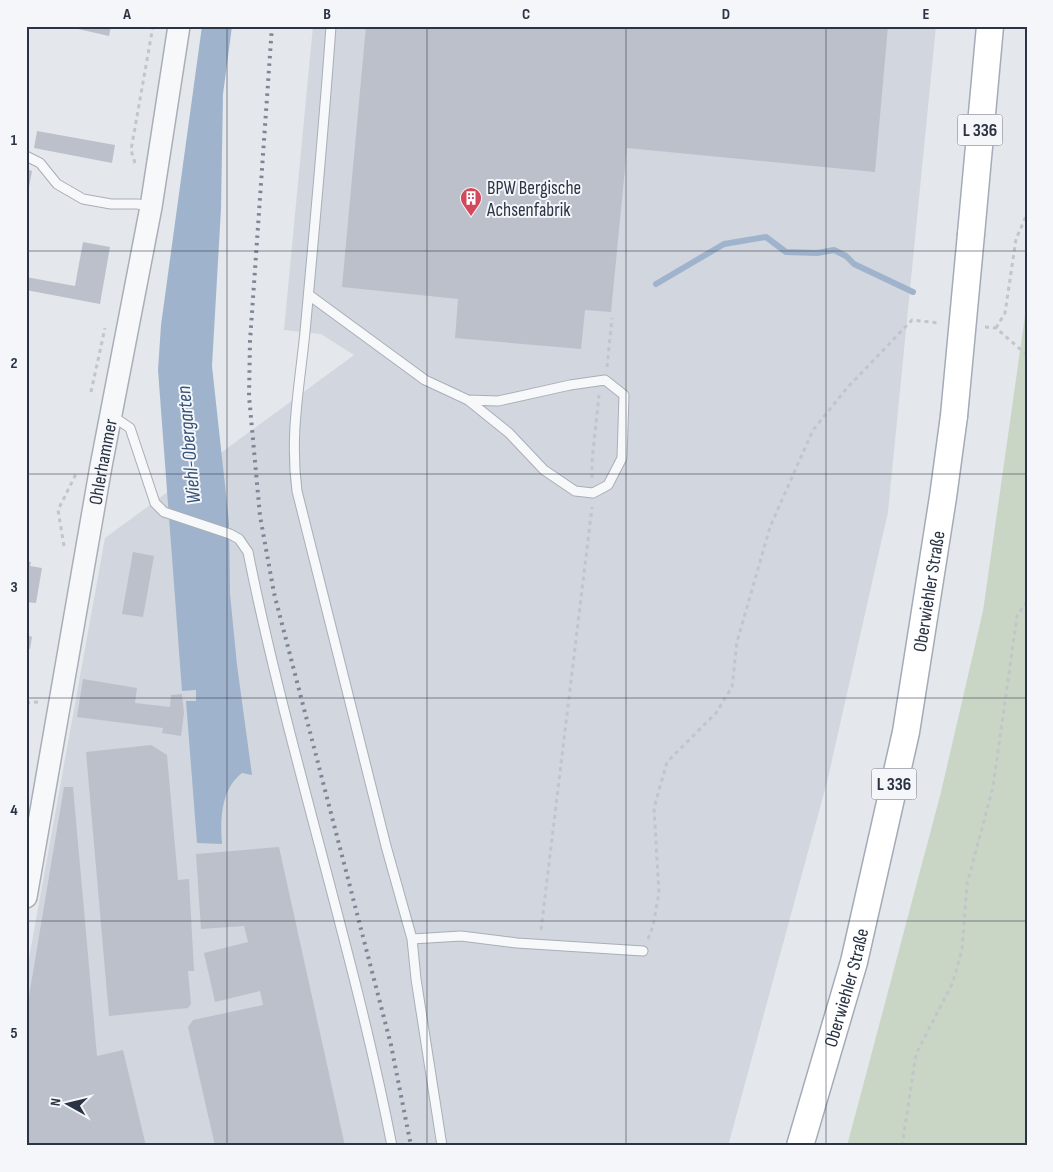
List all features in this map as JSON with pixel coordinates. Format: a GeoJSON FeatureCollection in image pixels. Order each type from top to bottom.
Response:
{"type":"FeatureCollection","features":[{"type":"Feature","properties":{"kind":"main road","name":"Oberwiehler Straße"},"geometry":{"type":"LineString","coordinates":[[800,1146],[854,962],[906,732],[944,497],[954,416],[990,26]]}},
{"type":"Feature","properties":{"kind":"street","name":"Ohlerhammer"},"geometry":{"type":"LineString","coordinates":[[26,897],[111,415],[151,207],[179,26]]}},
{"type":"Feature","properties":{"kind":"lane"},"geometry":{"type":"LineString","coordinates":[[331,26],[319,197],[292,443],[297,491],[386,846],[412,939],[416,978],[442,1146]]}},
{"type":"Feature","properties":{"kind":"lane"},"geometry":{"type":"LineString","coordinates":[[26,156],[40,163],[56,184],[83,199],[111,204],[138,204],[151,207]]}},
{"type":"Feature","properties":{"kind":"lane"},"geometry":{"type":"LineString","coordinates":[[309,294],[425,380],[468,400],[509,433],[544,470],[575,491],[593,493],[608,485],[622,458],[624,395],[605,380],[570,385],[498,401],[468,400]]}},
{"type":"Feature","properties":{"kind":"lane"},"geometry":{"type":"LineString","coordinates":[[111,415],[130,428],[155,503],[164,512],[230,534],[238,539],[248,552],[314,829],[355,979],[392,1146]]}},
{"type":"Feature","properties":{"kind":"lane"},"geometry":{"type":"LineString","coordinates":[[412,939],[461,936],[539,945],[643,951]]}},
{"type":"Feature","properties":{"kind":"path"},"geometry":{"type":"LineString","coordinates":[[996,328],[1005,313],[1016,239],[1027,214]]}},
{"type":"Feature","properties":{"kind":"path"},"geometry":{"type":"LineString","coordinates":[[539,945],[591,532],[592,460],[597,400],[605,380],[612,318]]}},
{"type":"Feature","properties":{"kind":"path"},"geometry":{"type":"LineString","coordinates":[[643,951],[653,926],[659,893],[654,808],[667,762],[716,713],[732,687],[737,642],[770,527],[813,430],[847,388],[912,320],[947,324]]}},
{"type":"Feature","properties":{"kind":"path"},"geometry":{"type":"LineString","coordinates":[[976,326],[996,328],[1027,355]]}},
{"type":"Feature","properties":{"kind":"path"},"geometry":{"type":"LineString","coordinates":[[902,1146],[916,1054],[953,982],[962,950],[968,884],[992,787],[1017,616],[1027,601]]}},
{"type":"Feature","properties":{"kind":"shaded area"},"geometry":{"type":"Polygon","coordinates":[[[313,26],[936,26],[888,512],[827,782],[728,1146],[26,1146],[26,975],[105,538],[354,355],[321,334],[284,330],[313,26]]]}},
{"type":"Feature","properties":{"kind":"green space"},"geometry":{"type":"Polygon","coordinates":[[[1027,302],[1027,1146],[847,1146],[941,792],[983,611],[1027,302]]]}},
{"type":"Feature","properties":{"kind":"water","name":"Wiehl-Obergarten"},"geometry":{"type":"Polygon","coordinates":[[[202,26],[232,26],[223,94],[221,209],[212,366],[229,522],[230,594],[237,665],[252,775],[242,773],[230,787],[226,796],[221,825],[222,844],[197,843],[186,701],[196,701],[196,690],[182,691],[158,370],[161,325],[202,26]]]}},
{"type":"Feature","properties":{"kind":"building"},"geometry":{"type":"Polygon","coordinates":[[[65,26],[111,26],[109,36],[65,26]]]}},
{"type":"Feature","properties":{"kind":"building","name":"BPW Bergische Achsenfabrik"},"geometry":{"type":"Polygon","coordinates":[[[366,26],[888,26],[875,172],[627,148],[611,312],[585,310],[581,349],[455,338],[458,299],[342,287],[366,26]]]}},
{"type":"Feature","properties":{"kind":"building"},"geometry":{"type":"Polygon","coordinates":[[[37,131],[115,145],[112,163],[34,148],[37,131]]]}},
{"type":"Feature","properties":{"kind":"building"},"geometry":{"type":"Polygon","coordinates":[[[26,169],[32,171],[27,197],[26,197],[26,169]]]}},
{"type":"Feature","properties":{"kind":"building"},"geometry":{"type":"Polygon","coordinates":[[[83,242],[110,247],[100,304],[26,290],[26,277],[75,286],[83,242]]]}},
{"type":"Feature","properties":{"kind":"building"},"geometry":{"type":"Polygon","coordinates":[[[133,552],[154,556],[143,617],[122,614],[133,552]]]}},
{"type":"Feature","properties":{"kind":"building"},"geometry":{"type":"Polygon","coordinates":[[[26,561],[31,562],[30,566],[42,568],[36,603],[26,602],[26,561]]]}},
{"type":"Feature","properties":{"kind":"building"},"geometry":{"type":"Polygon","coordinates":[[[26,634],[32,637],[30,649],[26,648],[26,634]]]}},
{"type":"Feature","properties":{"kind":"building"},"geometry":{"type":"Polygon","coordinates":[[[83,679],[137,688],[135,703],[170,707],[171,695],[182,694],[184,713],[181,736],[162,733],[163,728],[77,717],[83,679]]]}},
{"type":"Feature","properties":{"kind":"building"},"geometry":{"type":"Polygon","coordinates":[[[151,745],[167,755],[178,880],[189,879],[194,971],[188,971],[191,1004],[188,1008],[109,1016],[86,752],[151,745]]]}},
{"type":"Feature","properties":{"kind":"building"},"geometry":{"type":"Polygon","coordinates":[[[64,787],[73,787],[97,1056],[123,1050],[146,1146],[26,1146],[26,1014],[64,787]]]}},
{"type":"Feature","properties":{"kind":"building"},"geometry":{"type":"Polygon","coordinates":[[[279,847],[345,1146],[215,1146],[188,1027],[193,1020],[263,1005],[260,991],[215,1002],[204,953],[248,942],[244,926],[201,929],[196,854],[279,847]]]}},
{"type":"Feature","properties":{"kind":"waterway"},"geometry":{"type":"LineString","coordinates":[[656,284],[724,244],[766,237],[786,252],[817,253],[834,250],[846,256],[854,264],[913,292]]}},
{"type":"Feature","properties":{"kind":"railway"},"geometry":{"type":"LineString","coordinates":[[272,26],[250,341],[249,396],[260,516],[274,593],[391,1045],[411,1146]]}},
{"type":"Feature","properties":{"kind":"place","name":"BPW Bergische Achsenfabrik"},"geometry":{"type":"Point","coordinates":[471,217]}}]}
